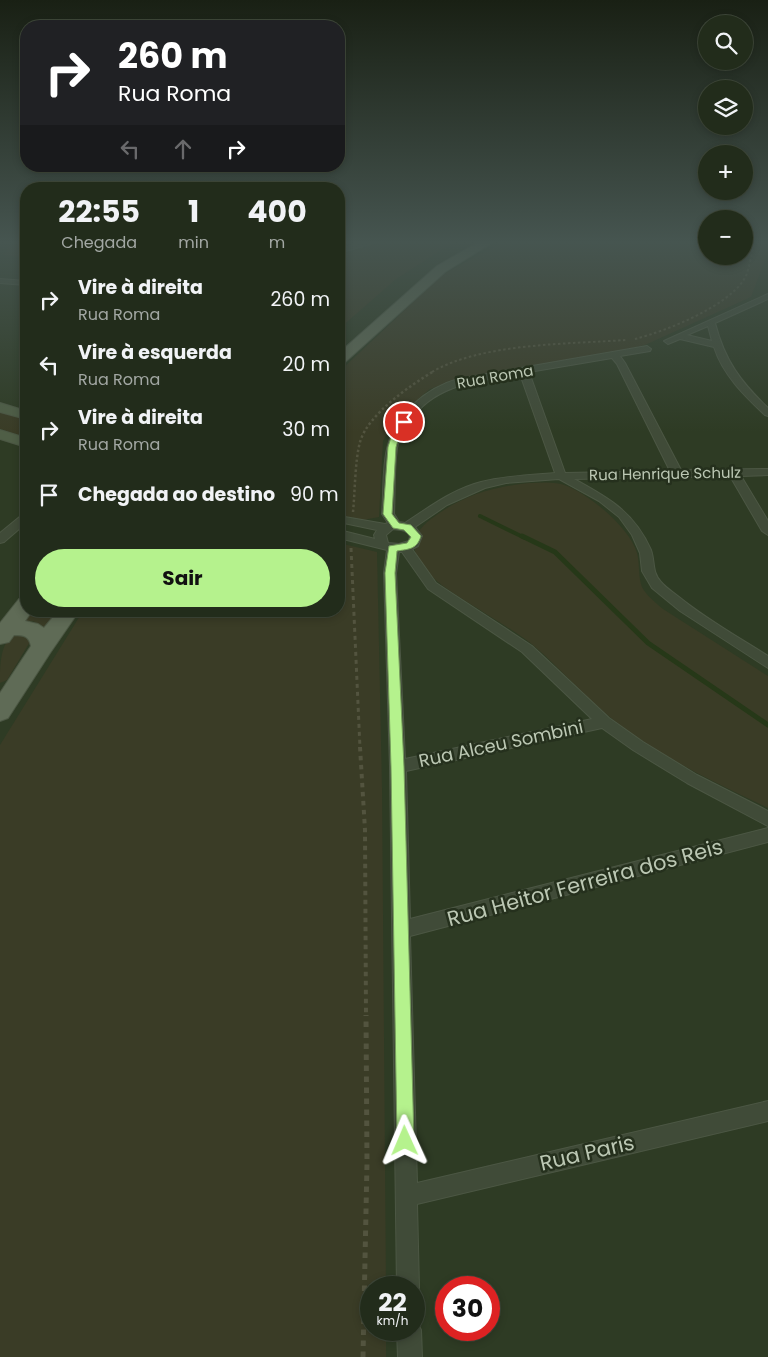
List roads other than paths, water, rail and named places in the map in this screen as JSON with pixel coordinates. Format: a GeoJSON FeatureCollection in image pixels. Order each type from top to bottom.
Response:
{"type":"FeatureCollection","features":[{"type":"Feature","properties":{"kind":"main road"},"geometry":{"type":"LineString","coordinates":[[345,355],[400,305]]}},
{"type":"Feature","properties":{"kind":"main road"},"geometry":{"type":"LineString","coordinates":[[0,407],[20,413]]}},
{"type":"Feature","properties":{"kind":"main road"},"geometry":{"type":"LineString","coordinates":[[0,434],[20,441]]}},
{"type":"Feature","properties":{"kind":"main road"},"geometry":{"type":"LineString","coordinates":[[4,634],[20,612]]}},
{"type":"Feature","properties":{"kind":"main road"},"geometry":{"type":"LineString","coordinates":[[0,712],[7,690],[64,617]]}},
{"type":"Feature","properties":{"kind":"main road"},"geometry":{"type":"LineString","coordinates":[[4,634],[26,628],[35,631],[40,636],[42,647]]}},
{"type":"Feature","properties":{"kind":"street"},"geometry":{"type":"LineString","coordinates":[[668,341],[748,305]]}},
{"type":"Feature","properties":{"kind":"street"},"geometry":{"type":"LineString","coordinates":[[711,322],[716,345],[726,367],[740,386],[768,413]]}},
{"type":"Feature","properties":{"kind":"street"},"geometry":{"type":"LineString","coordinates":[[679,336],[716,345]]}},
{"type":"Feature","properties":{"kind":"street","name":"Rua Roma"},"geometry":{"type":"LineString","coordinates":[[394,547],[416,540],[415,533],[397,527],[388,514],[392,447],[396,434],[411,412],[436,391],[458,382],[524,372],[647,349]]}},
{"type":"Feature","properties":{"kind":"street"},"geometry":{"type":"LineString","coordinates":[[614,356],[621,363],[678,475]]}},
{"type":"Feature","properties":{"kind":"street"},"geometry":{"type":"LineString","coordinates":[[524,372],[561,476]]}},
{"type":"Feature","properties":{"kind":"street","name":"Rua Henrique Schulz"},"geometry":{"type":"LineString","coordinates":[[561,476],[768,472]]}},
{"type":"Feature","properties":{"kind":"street"},"geometry":{"type":"LineString","coordinates":[[734,473],[768,531]]}},
{"type":"Feature","properties":{"kind":"street"},"geometry":{"type":"LineString","coordinates":[[345,521],[397,527],[423,517],[443,503],[482,486],[506,480],[561,476],[603,499],[623,515],[637,534],[646,553],[648,571],[656,585],[684,608],[768,663]]}},
{"type":"Feature","properties":{"kind":"street"},"geometry":{"type":"LineString","coordinates":[[0,539],[20,521]]}},
{"type":"Feature","properties":{"kind":"street","name":"Rua Roma"},"geometry":{"type":"LineString","coordinates":[[394,547],[380,535],[397,527]]}},
{"type":"Feature","properties":{"kind":"street"},"geometry":{"type":"LineString","coordinates":[[345,536],[394,547],[432,586],[527,649],[604,722],[638,746],[692,779],[768,819]]}},
{"type":"Feature","properties":{"kind":"street","name":"Rua Roma"},"geometry":{"type":"LineString","coordinates":[[394,547],[390,573],[398,767],[408,1276]]}},
{"type":"Feature","properties":{"kind":"street","name":"Rua Alceu Sombini"},"geometry":{"type":"LineString","coordinates":[[398,767],[604,722]]}},
{"type":"Feature","properties":{"kind":"street","name":"Rua Heitor Ferreira dos Reis"},"geometry":{"type":"LineString","coordinates":[[401,930],[768,834]]}},
{"type":"Feature","properties":{"kind":"street","name":"Rua Paris"},"geometry":{"type":"LineString","coordinates":[[406,1196],[768,1111]]}},
{"type":"Feature","properties":{"kind":"street"},"geometry":{"type":"LineString","coordinates":[[409,1341],[410,1357]]}},
{"type":"Feature","properties":{"kind":"waterway"},"geometry":{"type":"LineString","coordinates":[[480,516],[525,538]]}},
{"type":"Feature","properties":{"kind":"waterway"},"geometry":{"type":"LineString","coordinates":[[522,536],[555,552],[648,643],[768,725]]}}]}
